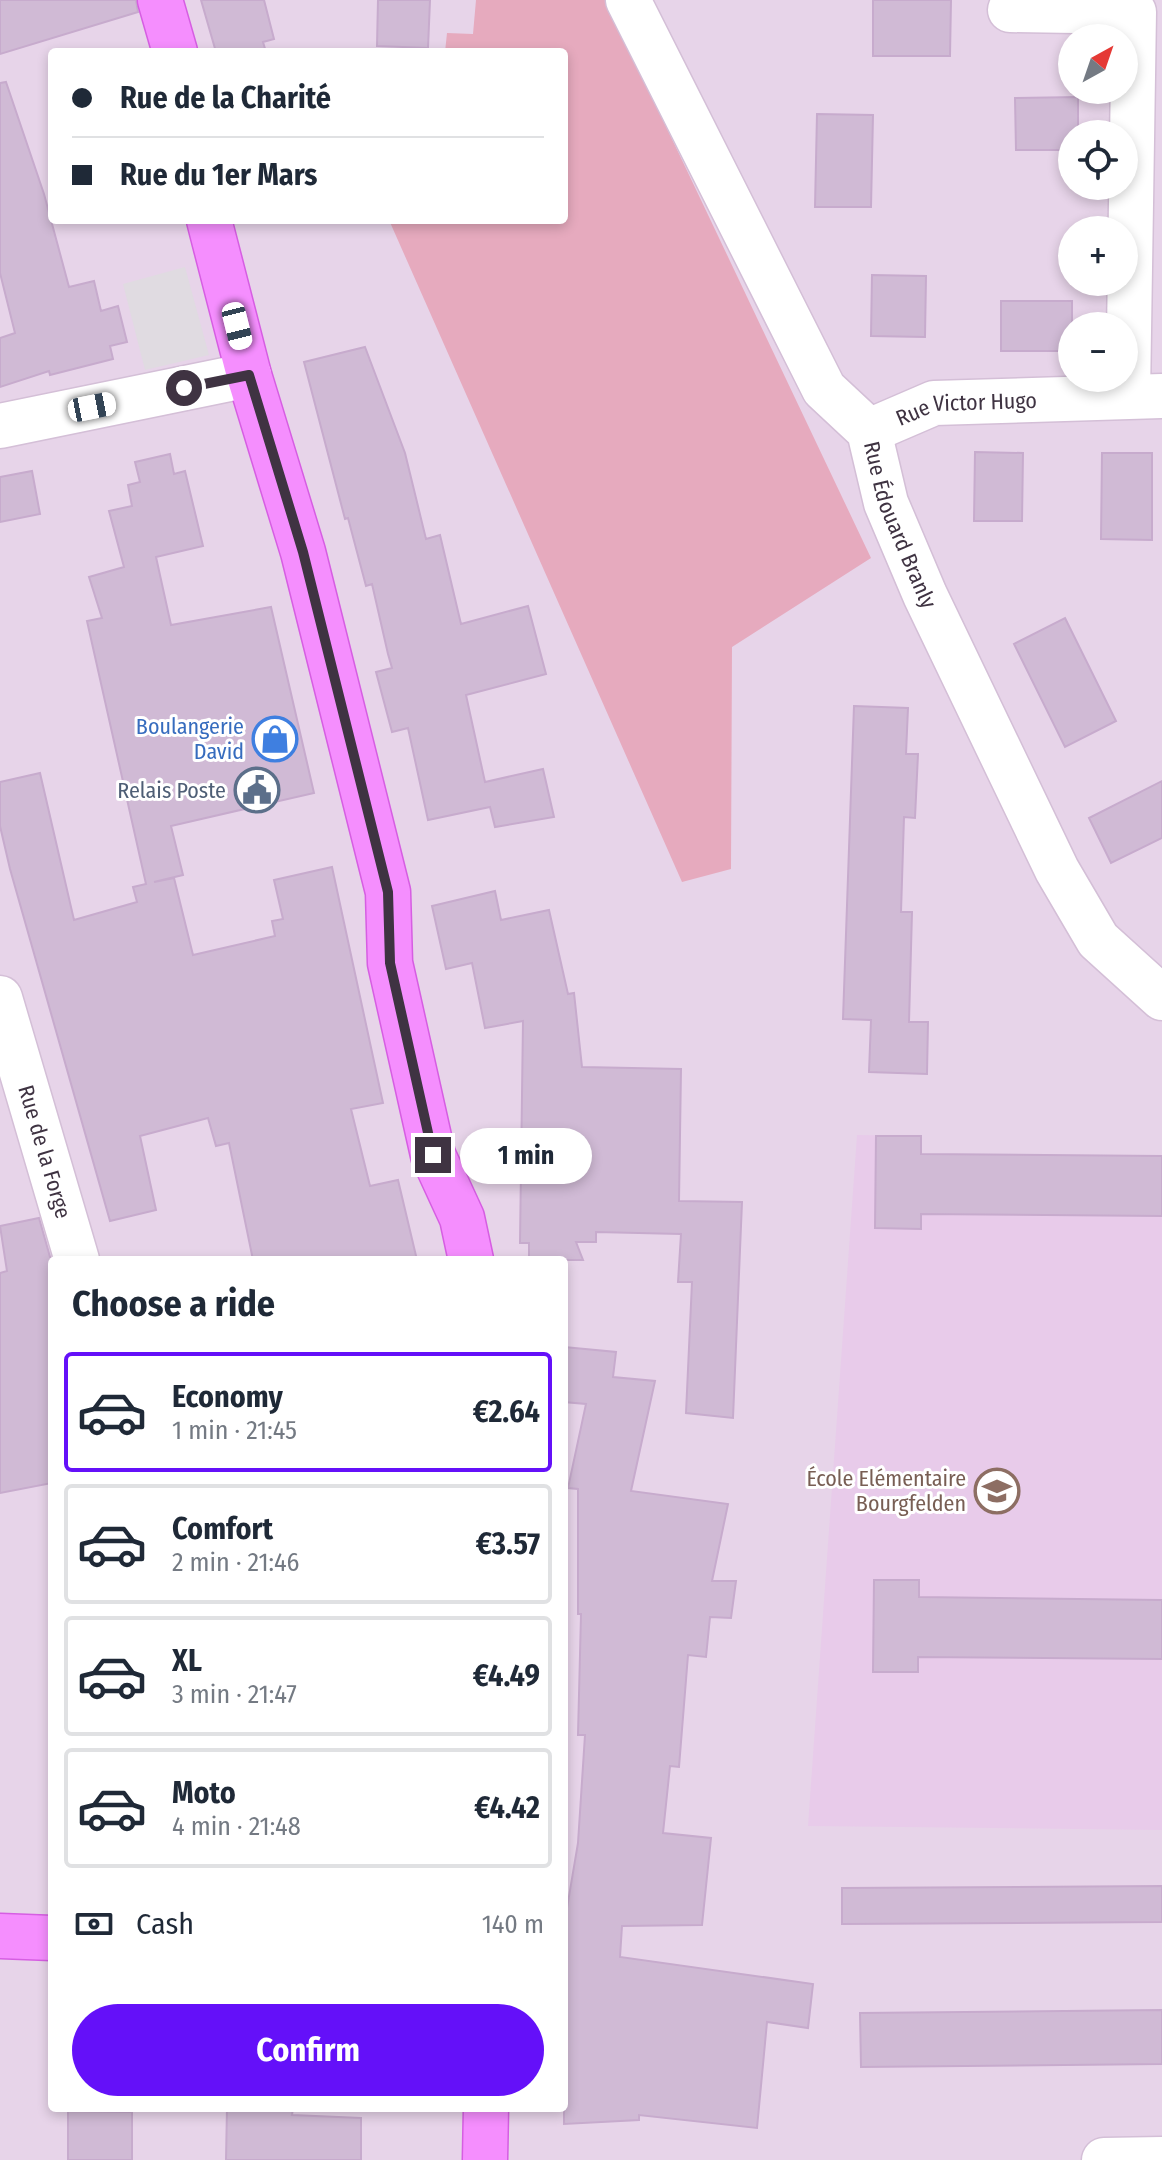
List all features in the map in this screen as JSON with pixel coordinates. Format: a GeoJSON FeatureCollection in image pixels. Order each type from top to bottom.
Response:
{"type":"FeatureCollection","features":[{"type":"Feature","properties":{"kind":"main road"},"geometry":{"type":"LineString","coordinates":[[160,0],[174,48]]}},
{"type":"Feature","properties":{"kind":"main road"},"geometry":{"type":"LineString","coordinates":[[210,224],[249,375],[303,552],[388,892],[390,963],[433,1155],[462,1218],[470,1256]]}},
{"type":"Feature","properties":{"kind":"main road"},"geometry":{"type":"LineString","coordinates":[[0,1936],[48,1938]]}},
{"type":"Feature","properties":{"kind":"main road"},"geometry":{"type":"LineString","coordinates":[[485,2160],[486,2112]]}},
{"type":"Feature","properties":{"kind":"street","name":"Rue Édouard Branly"},"geometry":{"type":"LineString","coordinates":[[628,0],[824,389],[869,431],[886,503],[920,582],[1057,870],[1098,940],[1162,998]]}},
{"type":"Feature","properties":{"kind":"street"},"geometry":{"type":"LineString","coordinates":[[1010,10],[1134,12],[1145,396]]}},
{"type":"Feature","properties":{"kind":"street"},"geometry":{"type":"LineString","coordinates":[[0,426],[249,375]]}},
{"type":"Feature","properties":{"kind":"street","name":"Rue Victor Hugo"},"geometry":{"type":"LineString","coordinates":[[869,431],[934,403],[1145,396]]}},
{"type":"Feature","properties":{"kind":"street","name":"Rue de la Forge"},"geometry":{"type":"LineString","coordinates":[[0,998],[76,1256]]}},
{"type":"Feature","properties":{"kind":"street"},"geometry":{"type":"LineString","coordinates":[[1104,2160],[1162,2159]]}},
{"type":"Feature","properties":{"kind":"shaded area"},"geometry":{"type":"Polygon","coordinates":[[[0,0],[1162,0],[1162,2160],[0,2160],[0,0]]]}},
{"type":"Feature","properties":{"kind":"shaded area"},"geometry":{"type":"Polygon","coordinates":[[[476,0],[606,0],[871,558],[732,647],[731,869],[682,882],[391,224],[568,224],[568,48],[445,48],[447,33],[473,34],[476,0]]]}},
{"type":"Feature","properties":{"kind":"shaded area"},"geometry":{"type":"Polygon","coordinates":[[[185,267],[209,355],[145,370],[123,284],[185,267]]]}},
{"type":"Feature","properties":{"kind":"shaded area","name":"École Elémentaire Bourgfelden"},"geometry":{"type":"Polygon","coordinates":[[[857,1135],[921,1136],[922,1154],[1162,1156],[1162,1830],[808,1826],[857,1135]]]}},
{"type":"Feature","properties":{"kind":"building"},"geometry":{"type":"Polygon","coordinates":[[[0,0],[136,0],[138,12],[0,54],[0,0]]]}},
{"type":"Feature","properties":{"kind":"building"},"geometry":{"type":"Polygon","coordinates":[[[201,0],[264,0],[274,39],[263,42],[265,48],[215,48],[201,0]]]}},
{"type":"Feature","properties":{"kind":"building"},"geometry":{"type":"Polygon","coordinates":[[[378,0],[430,0],[428,48],[377,46],[378,0]]]}},
{"type":"Feature","properties":{"kind":"building"},"geometry":{"type":"Polygon","coordinates":[[[873,0],[951,0],[950,56],[873,56],[873,0]]]}},
{"type":"Feature","properties":{"kind":"building"},"geometry":{"type":"Polygon","coordinates":[[[6,82],[44,194],[48,224],[52,224],[69,287],[94,281],[101,311],[118,306],[127,342],[110,346],[113,359],[50,375],[49,371],[0,387],[0,338],[15,333],[0,273],[0,83],[6,82]]]}},
{"type":"Feature","properties":{"kind":"building"},"geometry":{"type":"Polygon","coordinates":[[[1058,97],[1058,104],[1078,104],[1078,120],[1058,120],[1058,150],[1016,150],[1015,98],[1058,97]]]}},
{"type":"Feature","properties":{"kind":"building"},"geometry":{"type":"Polygon","coordinates":[[[817,114],[873,115],[871,207],[815,207],[817,114]]]}},
{"type":"Feature","properties":{"kind":"building"},"geometry":{"type":"Polygon","coordinates":[[[872,275],[926,276],[925,337],[871,336],[872,275]]]}},
{"type":"Feature","properties":{"kind":"building"},"geometry":{"type":"Polygon","coordinates":[[[1001,301],[1072,301],[1072,312],[1058,312],[1058,351],[1001,351],[1001,301]]]}},
{"type":"Feature","properties":{"kind":"building"},"geometry":{"type":"Polygon","coordinates":[[[365,347],[405,453],[426,539],[440,535],[461,624],[528,606],[546,674],[466,695],[485,782],[543,769],[554,817],[495,827],[490,807],[428,820],[408,728],[392,732],[376,672],[392,668],[372,584],[366,586],[348,518],[345,519],[304,362],[365,347]]]}},
{"type":"Feature","properties":{"kind":"building"},"geometry":{"type":"Polygon","coordinates":[[[975,452],[1023,453],[1022,521],[974,521],[975,452]]]}},
{"type":"Feature","properties":{"kind":"building"},"geometry":{"type":"Polygon","coordinates":[[[1102,453],[1152,453],[1152,540],[1101,539],[1102,453]]]}},
{"type":"Feature","properties":{"kind":"building"},"geometry":{"type":"Polygon","coordinates":[[[170,454],[174,474],[185,471],[203,546],[156,557],[171,625],[271,607],[314,793],[171,826],[183,875],[154,882],[174,878],[193,955],[275,936],[272,921],[283,919],[274,880],[332,867],[383,1103],[351,1109],[370,1186],[398,1180],[416,1256],[252,1256],[229,1143],[216,1146],[208,1118],[140,1136],[156,1210],[110,1221],[10,869],[0,826],[0,782],[40,773],[74,920],[137,902],[133,887],[146,884],[87,621],[102,618],[89,577],[124,567],[109,511],[132,506],[128,485],[140,482],[135,462],[170,454]]]}},
{"type":"Feature","properties":{"kind":"building"},"geometry":{"type":"Polygon","coordinates":[[[32,471],[40,514],[0,522],[0,477],[32,471]]]}},
{"type":"Feature","properties":{"kind":"building"},"geometry":{"type":"Polygon","coordinates":[[[1065,618],[1116,721],[1065,747],[1014,644],[1065,618]]]}},
{"type":"Feature","properties":{"kind":"building"},"geometry":{"type":"Polygon","coordinates":[[[854,706],[908,708],[906,754],[918,754],[915,818],[904,817],[901,912],[912,912],[909,1022],[928,1022],[927,1074],[869,1072],[871,1020],[843,1019],[854,706]]]}},
{"type":"Feature","properties":{"kind":"building"},"geometry":{"type":"Polygon","coordinates":[[[1162,781],[1162,838],[1111,863],[1089,818],[1162,781]]]}},
{"type":"Feature","properties":{"kind":"building"},"geometry":{"type":"Polygon","coordinates":[[[495,891],[501,920],[549,910],[568,994],[574,993],[582,1067],[681,1069],[679,1201],[742,1202],[733,1418],[686,1413],[692,1282],[678,1282],[681,1234],[596,1232],[596,1242],[576,1242],[583,1260],[568,1260],[568,1256],[529,1256],[529,1243],[520,1243],[523,1021],[485,1028],[472,963],[446,969],[432,906],[495,891]]]}},
{"type":"Feature","properties":{"kind":"building"},"geometry":{"type":"Polygon","coordinates":[[[876,1136],[921,1136],[921,1154],[1162,1156],[1162,1216],[921,1214],[921,1229],[875,1228],[876,1136]]]}},
{"type":"Feature","properties":{"kind":"building"},"geometry":{"type":"Polygon","coordinates":[[[39,1218],[50,1256],[48,1484],[0,1493],[0,1273],[7,1271],[0,1226],[39,1218]]]}},
{"type":"Feature","properties":{"kind":"building"},"geometry":{"type":"Polygon","coordinates":[[[568,1347],[616,1352],[613,1377],[655,1381],[631,1491],[728,1504],[712,1581],[736,1581],[731,1618],[710,1617],[706,1657],[688,1655],[679,1767],[670,1766],[663,1833],[711,1838],[702,1925],[622,1926],[620,1957],[813,1984],[808,2028],[767,2022],[757,2128],[639,2115],[639,2120],[564,2124],[564,2112],[568,2112],[568,1902],[578,1843],[585,1735],[578,1735],[581,1614],[578,1614],[578,1489],[568,1488],[586,1404],[568,1402],[568,1347]]]}},
{"type":"Feature","properties":{"kind":"building"},"geometry":{"type":"Polygon","coordinates":[[[874,1580],[919,1580],[919,1597],[1162,1600],[1162,1659],[918,1657],[918,1672],[873,1672],[874,1580]]]}},
{"type":"Feature","properties":{"kind":"building"},"geometry":{"type":"Polygon","coordinates":[[[1162,1886],[1162,1922],[842,1924],[842,1888],[1162,1886]]]}},
{"type":"Feature","properties":{"kind":"building"},"geometry":{"type":"Polygon","coordinates":[[[1162,2010],[1162,2064],[861,2067],[860,2013],[1162,2010]]]}},
{"type":"Feature","properties":{"kind":"building"},"geometry":{"type":"Polygon","coordinates":[[[68,2112],[132,2112],[132,2160],[68,2160],[68,2112]]]}},
{"type":"Feature","properties":{"kind":"building"},"geometry":{"type":"Polygon","coordinates":[[[227,2112],[292,2112],[292,2115],[361,2118],[361,2160],[226,2160],[227,2112]]]}},
{"type":"Feature","properties":{"kind":"place","name":"Boulangerie David"},"geometry":{"type":"Point","coordinates":[275,739]}},
{"type":"Feature","properties":{"kind":"place","name":"Relais Poste"},"geometry":{"type":"Point","coordinates":[257,790]}},
{"type":"Feature","properties":{"kind":"place","name":"École Elémentaire Bourgfelden"},"geometry":{"type":"Point","coordinates":[997,1491]}},
{"type":"Feature","properties":{"kind":"route"},"geometry":{"type":"LineString","coordinates":[[184,388],[249,375],[303,552],[388,892],[390,963],[433,1155]]}}]}
